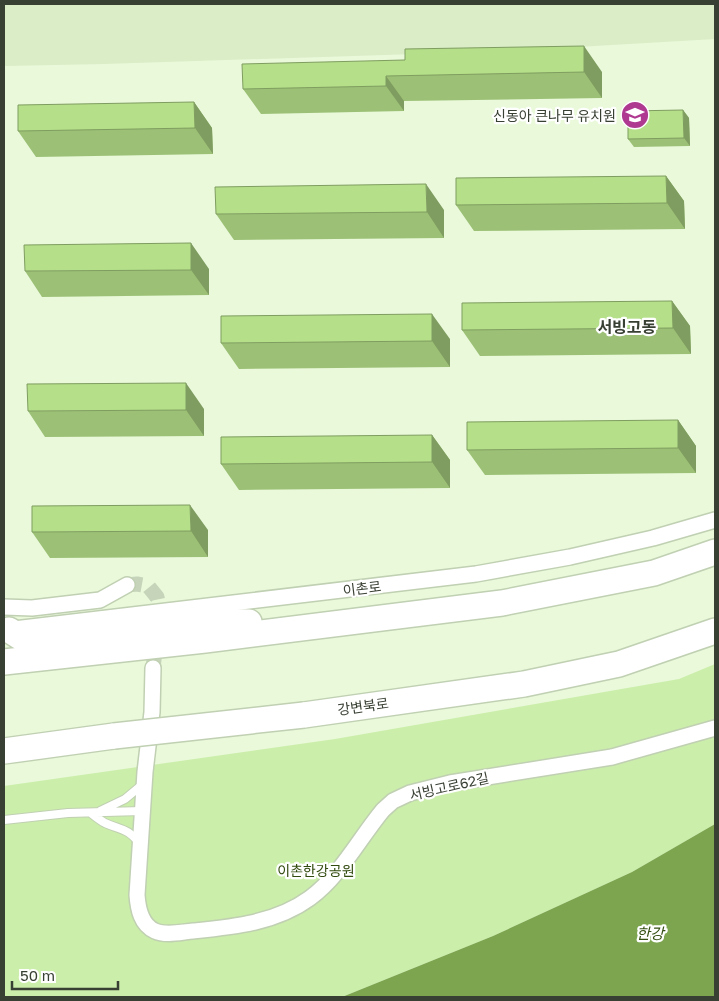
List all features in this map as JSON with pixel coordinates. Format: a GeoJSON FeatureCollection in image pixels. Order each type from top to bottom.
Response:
{"type":"FeatureCollection","features":[{"type":"Feature","properties":{"kind":"highway"},"geometry":{"type":"LineString","coordinates":[[4,662],[502,603],[654,573],[715,552]]}},
{"type":"Feature","properties":{"kind":"highway"},"geometry":{"type":"LineString","coordinates":[[5,621],[20,637],[38,641],[198,621],[342,623]]}},
{"type":"Feature","properties":{"kind":"highway","name":"강변북로"},"geometry":{"type":"LineString","coordinates":[[4,751],[68,741],[304,714],[524,684],[619,664],[715,631]]}},
{"type":"Feature","properties":{"kind":"highway"},"geometry":{"type":"LineString","coordinates":[[4,736],[68,741]]}},
{"type":"Feature","properties":{"kind":"street","name":"이촌로"},"geometry":{"type":"LineString","coordinates":[[5,621],[476,574],[570,557],[653,538],[715,520]]}},
{"type":"Feature","properties":{"kind":"street"},"geometry":{"type":"LineString","coordinates":[[5,621],[32,608],[100,600],[127,585]]}},
{"type":"Feature","properties":{"kind":"street","name":"서빙고로62길"},"geometry":{"type":"LineString","coordinates":[[153,668],[152,712],[142,811],[137,895],[138,908],[147,926],[155,931],[168,933],[246,924],[270,918],[293,909],[311,898],[332,877],[383,810],[410,793],[450,783],[612,757],[715,728]]}},
{"type":"Feature","properties":{"kind":"lane"},"geometry":{"type":"LineString","coordinates":[[92,814],[125,799],[145,778]]}},
{"type":"Feature","properties":{"kind":"lane"},"geometry":{"type":"LineString","coordinates":[[4,820],[68,813],[92,814],[142,811]]}},
{"type":"Feature","properties":{"kind":"lane"},"geometry":{"type":"LineString","coordinates":[[92,814],[105,823],[131,833],[141,845]]}},
{"type":"Feature","properties":{"kind":"shaded area"},"geometry":{"type":"Polygon","coordinates":[[[4,4],[715,4],[715,39],[507,51],[4,66],[4,4]]]}},
{"type":"Feature","properties":{"kind":"green space","name":"이촌한강공원"},"geometry":{"type":"Polygon","coordinates":[[[715,664],[715,824],[632,872],[493,936],[342,997],[4,997],[4,786],[335,739],[679,679],[715,664]]]}},
{"type":"Feature","properties":{"kind":"water","name":"한강"},"geometry":{"type":"Polygon","coordinates":[[[715,824],[715,997],[342,997],[493,936],[632,872],[715,824]]]}},
{"type":"Feature","properties":{"kind":"building"},"geometry":{"type":"Polygon","coordinates":[[[584,46],[584,72],[386,76],[386,86],[243,89],[242,64],[405,60],[405,49],[584,46]]]}},
{"type":"Feature","properties":{"kind":"building"},"geometry":{"type":"Polygon","coordinates":[[[194,102],[195,128],[18,131],[18,105],[194,102]]]}},
{"type":"Feature","properties":{"kind":"building"},"geometry":{"type":"Polygon","coordinates":[[[683,110],[684,138],[628,139],[628,111],[683,110]]]}},
{"type":"Feature","properties":{"kind":"building"},"geometry":{"type":"Polygon","coordinates":[[[666,176],[667,203],[456,205],[456,178],[666,176]]]}},
{"type":"Feature","properties":{"kind":"building"},"geometry":{"type":"Polygon","coordinates":[[[426,184],[427,212],[216,214],[215,187],[426,184]]]}},
{"type":"Feature","properties":{"kind":"building"},"geometry":{"type":"Polygon","coordinates":[[[191,243],[191,270],[25,271],[24,245],[191,243]]]}},
{"type":"Feature","properties":{"kind":"building"},"geometry":{"type":"Polygon","coordinates":[[[672,301],[673,328],[462,330],[462,303],[672,301]]]}},
{"type":"Feature","properties":{"kind":"building"},"geometry":{"type":"Polygon","coordinates":[[[432,314],[432,341],[221,343],[221,316],[432,314]]]}},
{"type":"Feature","properties":{"kind":"building"},"geometry":{"type":"Polygon","coordinates":[[[186,383],[186,410],[28,411],[27,384],[186,383]]]}},
{"type":"Feature","properties":{"kind":"building"},"geometry":{"type":"Polygon","coordinates":[[[678,420],[678,448],[467,450],[467,422],[678,420]]]}},
{"type":"Feature","properties":{"kind":"building"},"geometry":{"type":"Polygon","coordinates":[[[432,435],[432,462],[221,464],[221,437],[432,435]]]}},
{"type":"Feature","properties":{"kind":"building"},"geometry":{"type":"Polygon","coordinates":[[[190,505],[191,531],[32,532],[32,506],[190,505]]]}},
{"type":"Feature","properties":{"kind":"tunnel"},"geometry":{"type":"LineString","coordinates":[[127,585],[148,586],[157,597],[160,611],[153,668]]}},
{"type":"Feature","properties":{"kind":"place","name":"신동아 큰나무 유치원"},"geometry":{"type":"Point","coordinates":[635,115]}},
{"type":"Feature","properties":{"kind":"district","name":"서빙고동"},"geometry":{"type":"Point","coordinates":[627,327]}}]}
